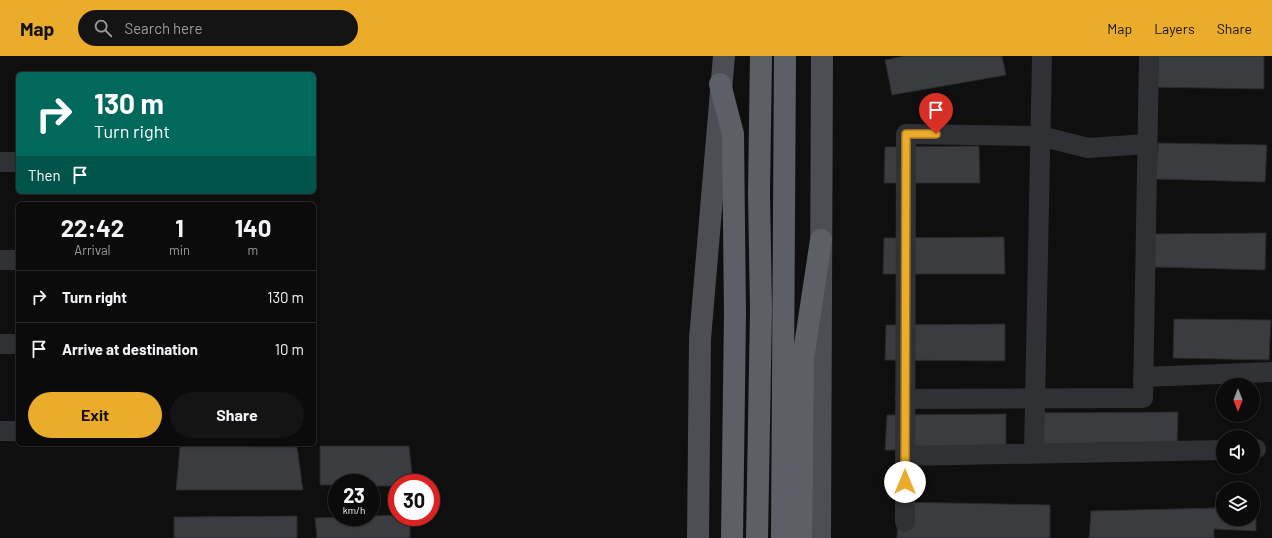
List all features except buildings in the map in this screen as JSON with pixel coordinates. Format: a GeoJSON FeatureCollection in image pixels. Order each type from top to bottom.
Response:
{"type":"FeatureCollection","features":[{"type":"Feature","properties":{"kind":"highway"},"geometry":{"type":"LineString","coordinates":[[757,538],[761,310],[759,193],[761,56]]}},
{"type":"Feature","properties":{"kind":"highway"},"geometry":{"type":"LineString","coordinates":[[782,538],[785,56]]}},
{"type":"Feature","properties":{"kind":"highway"},"geometry":{"type":"LineString","coordinates":[[720,84],[733,134],[735,314],[732,538]]}},
{"type":"Feature","properties":{"kind":"highway"},"geometry":{"type":"LineString","coordinates":[[801,538],[803,359],[821,240]]}},
{"type":"Feature","properties":{"kind":"main road"},"geometry":{"type":"LineString","coordinates":[[698,538],[700,339],[720,84],[724,56]]}},
{"type":"Feature","properties":{"kind":"main road"},"geometry":{"type":"LineString","coordinates":[[820,538],[822,56]]}},
{"type":"Feature","properties":{"kind":"street"},"geometry":{"type":"LineString","coordinates":[[1034,453],[1042,56]]}},
{"type":"Feature","properties":{"kind":"street"},"geometry":{"type":"LineString","coordinates":[[905,399],[1143,398],[1149,56]]}},
{"type":"Feature","properties":{"kind":"street"},"geometry":{"type":"LineString","coordinates":[[905,522],[906,134],[1040,136],[1088,148],[1148,144]]}},
{"type":"Feature","properties":{"kind":"street"},"geometry":{"type":"LineString","coordinates":[[0,162],[16,162]]}},
{"type":"Feature","properties":{"kind":"street"},"geometry":{"type":"LineString","coordinates":[[0,260],[16,260]]}},
{"type":"Feature","properties":{"kind":"street"},"geometry":{"type":"LineString","coordinates":[[0,344],[16,344]]}},
{"type":"Feature","properties":{"kind":"street"},"geometry":{"type":"LineString","coordinates":[[1143,377],[1272,372]]}},
{"type":"Feature","properties":{"kind":"street"},"geometry":{"type":"LineString","coordinates":[[0,430],[16,431]]}},
{"type":"Feature","properties":{"kind":"street"},"geometry":{"type":"LineString","coordinates":[[905,456],[1216,450]]}},
{"type":"Feature","properties":{"kind":"route"},"geometry":{"type":"LineString","coordinates":[[905,482],[906,134],[936,134]]}}]}
